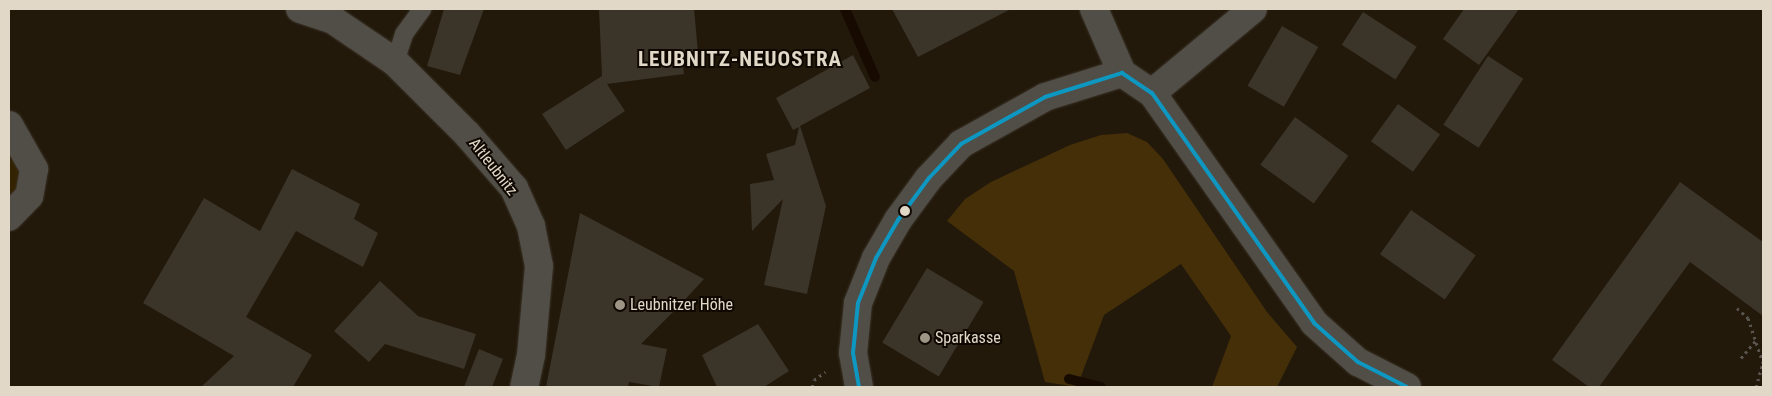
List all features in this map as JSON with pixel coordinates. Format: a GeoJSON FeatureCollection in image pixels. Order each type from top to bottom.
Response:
{"type":"FeatureCollection","features":[{"type":"Feature","properties":{"kind":"street","name":"Altleubnitz"},"geometry":{"type":"LineString","coordinates":[[300,9],[333,20],[395,62],[468,134],[514,188],[531,226],[539,266],[531,355],[524,387]]}},
{"type":"Feature","properties":{"kind":"street"},"geometry":{"type":"LineString","coordinates":[[1094,9],[1122,72],[1152,92],[1314,323],[1358,362],[1407,387]]}},
{"type":"Feature","properties":{"kind":"street"},"geometry":{"type":"LineString","coordinates":[[1152,92],[1253,9]]}},
{"type":"Feature","properties":{"kind":"street"},"geometry":{"type":"LineString","coordinates":[[859,387],[852,353],[858,303],[876,258],[898,220],[929,178],[961,144],[1045,97],[1122,72]]}},
{"type":"Feature","properties":{"kind":"street"},"geometry":{"type":"LineString","coordinates":[[9,126],[34,169],[29,196],[9,217]]}},
{"type":"Feature","properties":{"kind":"lane"},"geometry":{"type":"LineString","coordinates":[[395,62],[404,34],[422,9]]}},
{"type":"Feature","properties":{"kind":"path"},"geometry":{"type":"LineString","coordinates":[[1736,308],[1748,318],[1763,362],[1756,387]]}},
{"type":"Feature","properties":{"kind":"path"},"geometry":{"type":"LineString","coordinates":[[1742,358],[1756,340]]}},
{"type":"Feature","properties":{"kind":"shaded area"},"geometry":{"type":"Polygon","coordinates":[[[1127,133],[1147,142],[1163,159],[1267,312],[1297,347],[1277,387],[1212,387],[1231,336],[1181,264],[1104,315],[1077,387],[1045,382],[1014,271],[947,221],[965,199],[991,182],[1070,145],[1101,135],[1127,133]]]}},
{"type":"Feature","properties":{"kind":"shaded area"},"geometry":{"type":"Polygon","coordinates":[[[9,142],[25,176],[9,204],[9,142]]]}},
{"type":"Feature","properties":{"kind":"building"},"geometry":{"type":"Polygon","coordinates":[[[444,9],[484,9],[460,75],[427,66],[444,9]]]}},
{"type":"Feature","properties":{"kind":"building"},"geometry":{"type":"Polygon","coordinates":[[[599,9],[694,9],[698,52],[681,53],[684,74],[607,84],[625,111],[566,150],[542,114],[602,76],[599,9]]]}},
{"type":"Feature","properties":{"kind":"building"},"geometry":{"type":"Polygon","coordinates":[[[892,9],[1011,9],[918,57],[892,9]]]}},
{"type":"Feature","properties":{"kind":"building"},"geometry":{"type":"Polygon","coordinates":[[[1464,9],[1519,9],[1479,65],[1443,39],[1464,9]]]}},
{"type":"Feature","properties":{"kind":"building"},"geometry":{"type":"Polygon","coordinates":[[[1363,12],[1417,47],[1395,80],[1342,45],[1363,12]]]}},
{"type":"Feature","properties":{"kind":"building"},"geometry":{"type":"Polygon","coordinates":[[[1282,26],[1318,47],[1284,107],[1248,86],[1282,26]]]}},
{"type":"Feature","properties":{"kind":"building"},"geometry":{"type":"Polygon","coordinates":[[[853,55],[870,88],[800,126],[826,206],[807,294],[764,285],[783,199],[752,231],[750,184],[774,180],[766,154],[795,145],[799,127],[793,130],[776,98],[853,55]]]}},
{"type":"Feature","properties":{"kind":"building"},"geometry":{"type":"Polygon","coordinates":[[[1488,56],[1523,79],[1479,148],[1443,125],[1488,56]]]}},
{"type":"Feature","properties":{"kind":"building"},"geometry":{"type":"Polygon","coordinates":[[[1398,104],[1440,135],[1413,172],[1371,141],[1398,104]]]}},
{"type":"Feature","properties":{"kind":"building"},"geometry":{"type":"Polygon","coordinates":[[[1295,117],[1348,156],[1314,204],[1260,165],[1295,117]]]}},
{"type":"Feature","properties":{"kind":"building"},"geometry":{"type":"Polygon","coordinates":[[[292,169],[360,204],[354,219],[378,233],[363,267],[296,231],[246,317],[312,355],[293,387],[201,387],[234,356],[143,303],[204,198],[260,231],[292,169]]]}},
{"type":"Feature","properties":{"kind":"building"},"geometry":{"type":"Polygon","coordinates":[[[1680,182],[1763,242],[1763,316],[1690,262],[1599,387],[1589,387],[1552,360],[1680,182]]]}},
{"type":"Feature","properties":{"kind":"building"},"geometry":{"type":"Polygon","coordinates":[[[1411,210],[1476,255],[1445,300],[1380,254],[1411,210]]]}},
{"type":"Feature","properties":{"kind":"building","name":"Leubnitzer Höhe"},"geometry":{"type":"Polygon","coordinates":[[[580,213],[704,279],[679,306],[676,301],[675,310],[641,344],[667,349],[659,387],[629,382],[628,387],[546,387],[580,213]]]}},
{"type":"Feature","properties":{"kind":"building"},"geometry":{"type":"Polygon","coordinates":[[[927,268],[984,302],[939,377],[882,343],[927,268]]]}},
{"type":"Feature","properties":{"kind":"building"},"geometry":{"type":"Polygon","coordinates":[[[380,281],[418,316],[476,334],[464,369],[385,344],[369,362],[334,331],[380,281]]]}},
{"type":"Feature","properties":{"kind":"building"},"geometry":{"type":"Polygon","coordinates":[[[758,324],[789,371],[764,387],[717,387],[702,355],[758,324]]]}},
{"type":"Feature","properties":{"kind":"building"},"geometry":{"type":"Polygon","coordinates":[[[479,349],[503,359],[492,387],[464,387],[479,349]]]}},
{"type":"Feature","properties":{"kind":"waterway"},"geometry":{"type":"LineString","coordinates":[[845,9],[875,77]]}},
{"type":"Feature","properties":{"kind":"waterway"},"geometry":{"type":"LineString","coordinates":[[1069,379],[1101,387]]}},
{"type":"Feature","properties":{"kind":"transit line"},"geometry":{"type":"LineString","coordinates":[[1122,73],[1152,93],[1314,323],[1358,362],[1407,387]]}},
{"type":"Feature","properties":{"kind":"transit line"},"geometry":{"type":"LineString","coordinates":[[859,387],[853,353],[858,303],[876,258],[898,220],[929,178],[961,144],[1045,97],[1122,73]]}},
{"type":"Feature","properties":{"kind":"place","name":"Leubnitzer Höhe"},"geometry":{"type":"Point","coordinates":[620,305]}},
{"type":"Feature","properties":{"kind":"place","name":"Sparkasse"},"geometry":{"type":"Point","coordinates":[925,338]}},
{"type":"Feature","properties":{"kind":"district","name":"LEUBNITZ-NEUOSTRA"},"geometry":{"type":"Point","coordinates":[740,59]}}]}
